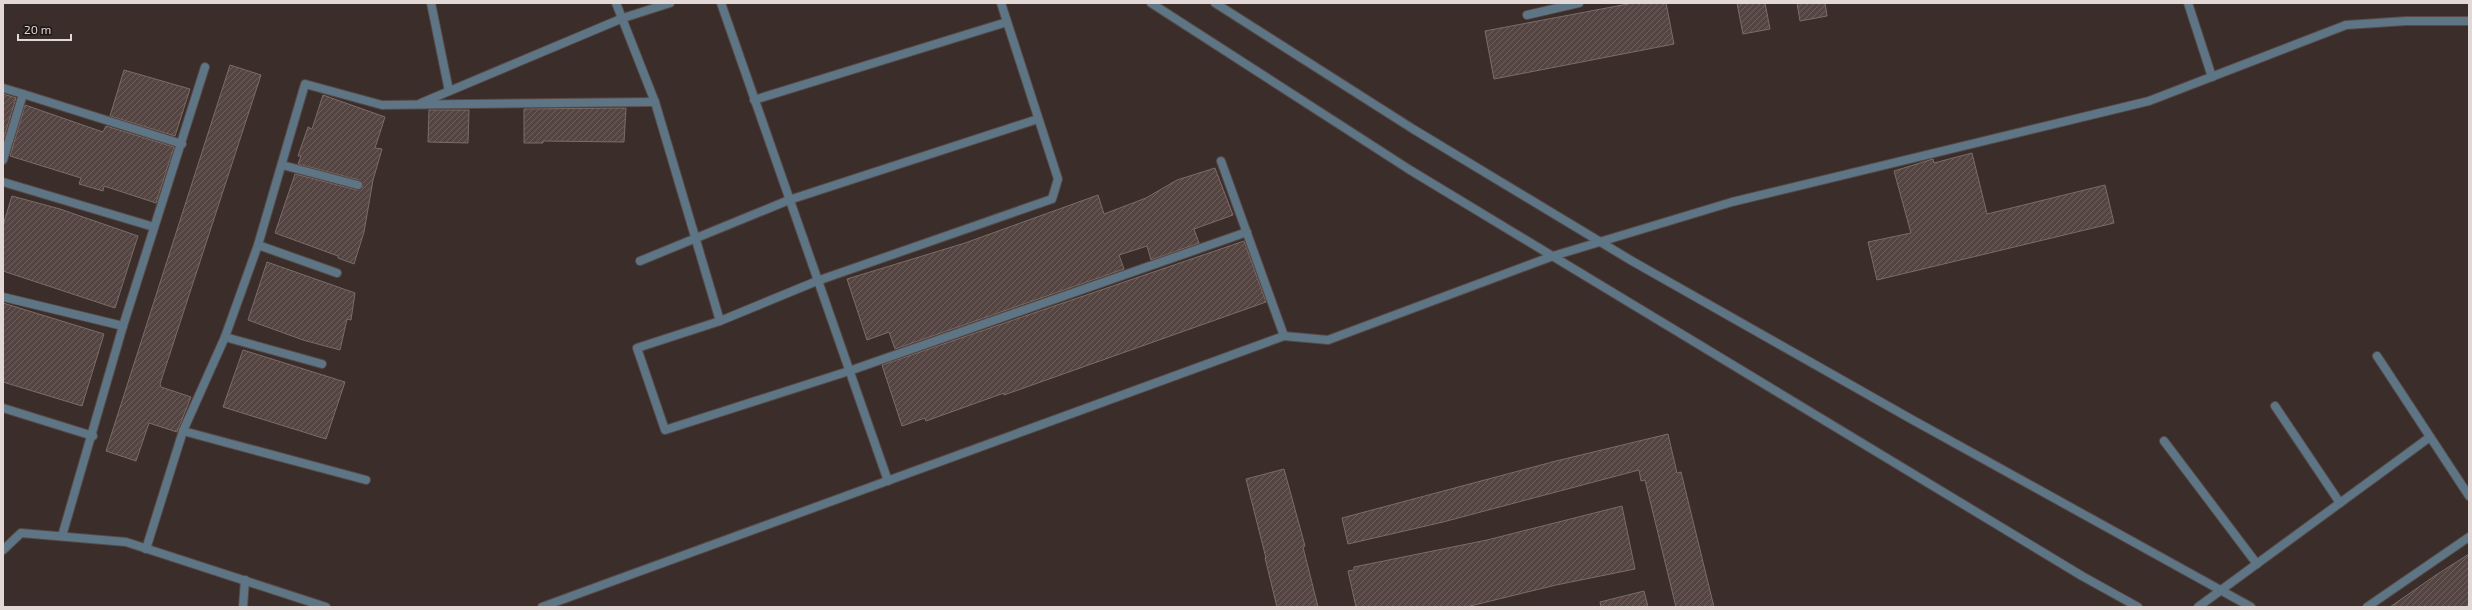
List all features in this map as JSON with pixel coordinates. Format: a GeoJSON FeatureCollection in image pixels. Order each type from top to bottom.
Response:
{"type":"FeatureCollection","features":[{"type":"Feature","properties":{"kind":"street"},"geometry":{"type":"LineString","coordinates":[[431,3],[449,91]]}},
{"type":"Feature","properties":{"kind":"street"},"geometry":{"type":"LineString","coordinates":[[616,3],[655,102],[697,238],[720,321]]}},
{"type":"Feature","properties":{"kind":"street"},"geometry":{"type":"LineString","coordinates":[[417,105],[623,18],[670,3]]}},
{"type":"Feature","properties":{"kind":"street"},"geometry":{"type":"LineString","coordinates":[[721,3],[888,481]]}},
{"type":"Feature","properties":{"kind":"street"},"geometry":{"type":"LineString","coordinates":[[1001,3],[1058,179],[1052,199],[817,280],[720,321],[637,348],[665,430],[849,371],[1247,232]]}},
{"type":"Feature","properties":{"kind":"street"},"geometry":{"type":"LineString","coordinates":[[1151,3],[1410,170],[2082,576],[2138,607]]}},
{"type":"Feature","properties":{"kind":"street"},"geometry":{"type":"LineString","coordinates":[[1215,3],[1413,129],[1601,242],[1911,419],[2222,589],[2251,607]]}},
{"type":"Feature","properties":{"kind":"street"},"geometry":{"type":"LineString","coordinates":[[1527,15],[1579,3]]}},
{"type":"Feature","properties":{"kind":"street"},"geometry":{"type":"LineString","coordinates":[[2188,3],[2212,77]]}},
{"type":"Feature","properties":{"kind":"street"},"geometry":{"type":"LineString","coordinates":[[542,607],[1284,336],[1328,340],[1553,256],[1732,202],[2149,101],[2346,25],[2406,21],[2469,21]]}},
{"type":"Feature","properties":{"kind":"street"},"geometry":{"type":"LineString","coordinates":[[754,100],[1007,22]]}},
{"type":"Feature","properties":{"kind":"street"},"geometry":{"type":"LineString","coordinates":[[62,536],[93,436],[123,326],[182,144],[205,67]]}},
{"type":"Feature","properties":{"kind":"street"},"geometry":{"type":"LineString","coordinates":[[146,549],[183,431],[225,337],[258,245],[305,84],[382,105],[655,102]]}},
{"type":"Feature","properties":{"kind":"street"},"geometry":{"type":"LineString","coordinates":[[3,88],[182,144]]}},
{"type":"Feature","properties":{"kind":"street"},"geometry":{"type":"LineString","coordinates":[[3,160],[23,94]]}},
{"type":"Feature","properties":{"kind":"street"},"geometry":{"type":"LineString","coordinates":[[640,261],[789,200],[1038,119]]}},
{"type":"Feature","properties":{"kind":"street"},"geometry":{"type":"LineString","coordinates":[[1221,160],[1284,336]]}},
{"type":"Feature","properties":{"kind":"street"},"geometry":{"type":"LineString","coordinates":[[282,165],[358,185]]}},
{"type":"Feature","properties":{"kind":"street"},"geometry":{"type":"LineString","coordinates":[[3,182],[154,227]]}},
{"type":"Feature","properties":{"kind":"street"},"geometry":{"type":"LineString","coordinates":[[258,245],[336,273]]}},
{"type":"Feature","properties":{"kind":"street"},"geometry":{"type":"LineString","coordinates":[[3,297],[123,326]]}},
{"type":"Feature","properties":{"kind":"street"},"geometry":{"type":"LineString","coordinates":[[225,337],[322,364]]}},
{"type":"Feature","properties":{"kind":"street"},"geometry":{"type":"LineString","coordinates":[[2377,356],[2469,496]]}},
{"type":"Feature","properties":{"kind":"street"},"geometry":{"type":"LineString","coordinates":[[2275,406],[2340,503]]}},
{"type":"Feature","properties":{"kind":"street"},"geometry":{"type":"LineString","coordinates":[[3,408],[93,436]]}},
{"type":"Feature","properties":{"kind":"street"},"geometry":{"type":"LineString","coordinates":[[183,431],[366,480]]}},
{"type":"Feature","properties":{"kind":"street"},"geometry":{"type":"LineString","coordinates":[[2198,607],[2430,437]]}},
{"type":"Feature","properties":{"kind":"street"},"geometry":{"type":"LineString","coordinates":[[2164,441],[2257,564]]}},
{"type":"Feature","properties":{"kind":"street"},"geometry":{"type":"LineString","coordinates":[[3,550],[21,533],[126,542],[326,607]]}},
{"type":"Feature","properties":{"kind":"street"},"geometry":{"type":"LineString","coordinates":[[2367,607],[2469,536]]}},
{"type":"Feature","properties":{"kind":"street"},"geometry":{"type":"LineString","coordinates":[[243,607],[245,580]]}},
{"type":"Feature","properties":{"kind":"building"},"geometry":{"type":"Polygon","coordinates":[[[1633,3],[1666,3],[1674,44],[1494,79],[1485,31],[1633,3]]]}},
{"type":"Feature","properties":{"kind":"building"},"geometry":{"type":"Polygon","coordinates":[[[1737,3],[1765,3],[1770,29],[1743,34],[1737,3]]]}},
{"type":"Feature","properties":{"kind":"building"},"geometry":{"type":"Polygon","coordinates":[[[1797,3],[1825,3],[1827,16],[1800,21],[1797,3]]]}},
{"type":"Feature","properties":{"kind":"building"},"geometry":{"type":"Polygon","coordinates":[[[230,65],[261,75],[160,384],[161,387],[191,397],[177,432],[149,423],[136,461],[106,451],[230,65]]]}},
{"type":"Feature","properties":{"kind":"building"},"geometry":{"type":"Polygon","coordinates":[[[124,70],[190,89],[175,136],[110,116],[124,70]]]}},
{"type":"Feature","properties":{"kind":"building"},"geometry":{"type":"Polygon","coordinates":[[[3,94],[16,98],[3,141],[3,94]]]}},
{"type":"Feature","properties":{"kind":"building"},"geometry":{"type":"Polygon","coordinates":[[[323,95],[385,117],[375,148],[382,149],[373,180],[364,232],[354,264],[338,258],[338,256],[275,233],[295,174],[357,190],[363,187],[359,180],[298,164],[301,156],[298,156],[308,127],[312,129],[323,95]]]}},
{"type":"Feature","properties":{"kind":"building"},"geometry":{"type":"Polygon","coordinates":[[[25,105],[103,132],[106,126],[174,147],[156,203],[104,186],[103,191],[79,184],[81,178],[10,156],[25,105]]]}},
{"type":"Feature","properties":{"kind":"building"},"geometry":{"type":"Polygon","coordinates":[[[626,108],[624,142],[543,141],[543,143],[524,143],[524,109],[626,108]]]}},
{"type":"Feature","properties":{"kind":"building"},"geometry":{"type":"Polygon","coordinates":[[[429,110],[469,110],[468,143],[428,142],[429,110]]]}},
{"type":"Feature","properties":{"kind":"building"},"geometry":{"type":"Polygon","coordinates":[[[1972,153],[1987,214],[2105,185],[2114,223],[1877,280],[1868,242],[1911,233],[1894,171],[1933,159],[1934,163],[1972,153]]]}},
{"type":"Feature","properties":{"kind":"building"},"geometry":{"type":"Polygon","coordinates":[[[1215,168],[1233,215],[1194,229],[1199,243],[1151,260],[1147,246],[1119,255],[1124,269],[895,349],[889,332],[867,340],[847,279],[965,243],[1098,195],[1104,214],[1146,198],[1177,180],[1215,168]]]}},
{"type":"Feature","properties":{"kind":"building"},"geometry":{"type":"Polygon","coordinates":[[[12,196],[60,209],[138,236],[115,308],[3,271],[3,225],[12,196]]]}},
{"type":"Feature","properties":{"kind":"building"},"geometry":{"type":"Polygon","coordinates":[[[1244,241],[1266,302],[1004,395],[1004,393],[926,421],[925,418],[902,426],[882,365],[1244,241]]]}},
{"type":"Feature","properties":{"kind":"building"},"geometry":{"type":"Polygon","coordinates":[[[267,262],[355,293],[351,320],[347,319],[340,350],[303,340],[248,320],[267,262]]]}},
{"type":"Feature","properties":{"kind":"building"},"geometry":{"type":"Polygon","coordinates":[[[3,303],[104,334],[82,406],[3,382],[3,303]]]}},
{"type":"Feature","properties":{"kind":"building"},"geometry":{"type":"Polygon","coordinates":[[[243,350],[345,382],[326,439],[223,407],[243,350]]]}},
{"type":"Feature","properties":{"kind":"building"},"geometry":{"type":"Polygon","coordinates":[[[1668,434],[1677,473],[1681,472],[1714,607],[1676,607],[1645,480],[1641,481],[1639,470],[1443,522],[1348,544],[1342,518],[1556,461],[1668,434]]]}},
{"type":"Feature","properties":{"kind":"building"},"geometry":{"type":"Polygon","coordinates":[[[1284,469],[1305,546],[1303,547],[1318,607],[1277,607],[1246,479],[1284,469]]]}},
{"type":"Feature","properties":{"kind":"building"},"geometry":{"type":"Polygon","coordinates":[[[1622,506],[1635,569],[1556,585],[1466,607],[1356,607],[1348,571],[1354,570],[1354,567],[1487,540],[1622,506]]]}},
{"type":"Feature","properties":{"kind":"building"},"geometry":{"type":"Polygon","coordinates":[[[2469,554],[2469,607],[2390,607],[2436,575],[2469,554]]]}},
{"type":"Feature","properties":{"kind":"building"},"geometry":{"type":"Polygon","coordinates":[[[1644,591],[1648,607],[1601,607],[1600,602],[1644,591]]]}}]}
